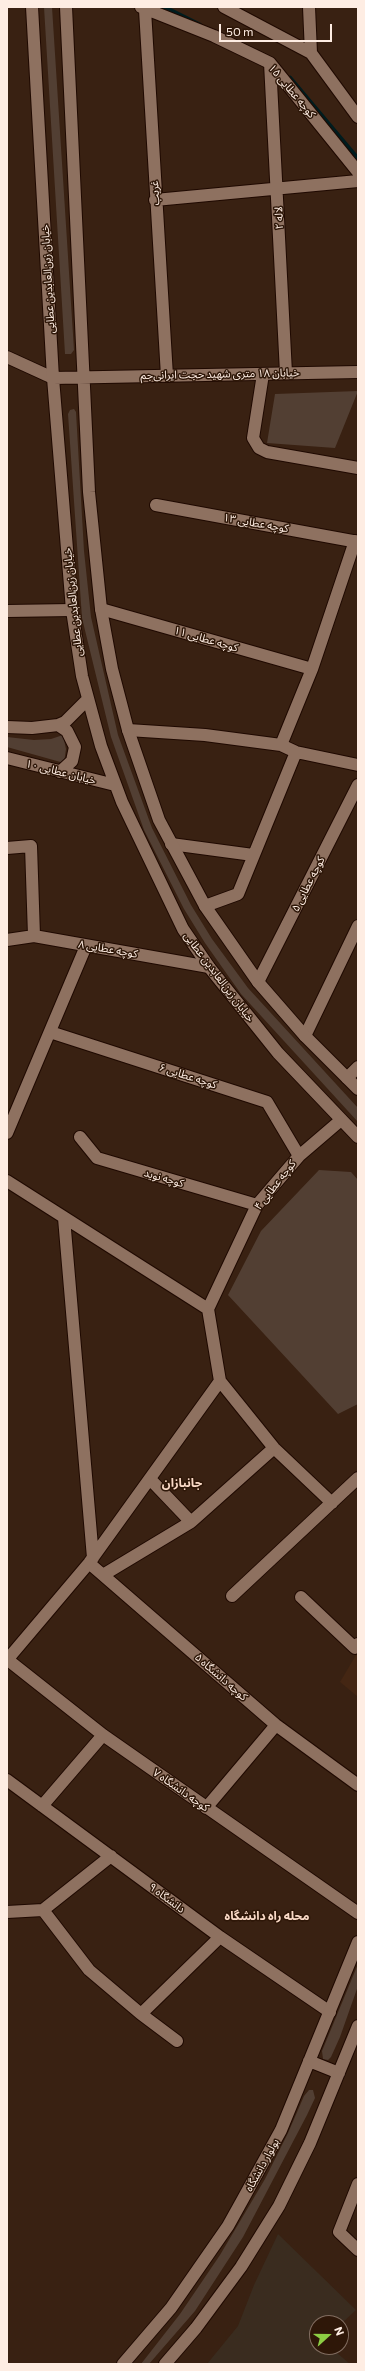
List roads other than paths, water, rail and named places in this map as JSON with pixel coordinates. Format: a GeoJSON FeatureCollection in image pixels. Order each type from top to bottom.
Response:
{"type":"FeatureCollection","features":[{"type":"Feature","properties":{"kind":"street","name":"خیابان زین‌العابدین عطایی"},"geometry":{"type":"LineString","coordinates":[[32,7],[53,378],[74,634],[88,699],[115,785],[156,876],[183,929],[209,967],[278,1053],[358,1137]]}},
{"type":"Feature","properties":{"kind":"street"},"geometry":{"type":"LineString","coordinates":[[66,7],[83,377],[90,492],[101,609],[112,669],[128,730],[159,820],[205,906],[258,982],[305,1036],[358,1089]]}},
{"type":"Feature","properties":{"kind":"street"},"geometry":{"type":"LineString","coordinates":[[224,7],[312,53],[358,117]]}},
{"type":"Feature","properties":{"kind":"street"},"geometry":{"type":"LineString","coordinates":[[310,7],[312,53]]}},
{"type":"Feature","properties":{"kind":"street","name":"کوچه عطایی ۱۵"},"geometry":{"type":"LineString","coordinates":[[143,8],[214,36],[270,63],[358,172]]}},
{"type":"Feature","properties":{"kind":"street","name":"غریب"},"geometry":{"type":"LineString","coordinates":[[143,8],[167,376]]}},
{"type":"Feature","properties":{"kind":"street","name":"لاله ۲"},"geometry":{"type":"LineString","coordinates":[[270,63],[278,190],[286,373]]}},
{"type":"Feature","properties":{"kind":"street"},"geometry":{"type":"LineString","coordinates":[[156,200],[278,190],[358,181]]}},
{"type":"Feature","properties":{"kind":"street"},"geometry":{"type":"LineString","coordinates":[[7,357],[53,378]]}},
{"type":"Feature","properties":{"kind":"street","name":"خیابان ۱۸ متری شهید حجت ایرانی‌جم"},"geometry":{"type":"LineString","coordinates":[[53,378],[358,372]]}},
{"type":"Feature","properties":{"kind":"street"},"geometry":{"type":"LineString","coordinates":[[263,374],[253,438],[259,448],[267,452],[358,468]]}},
{"type":"Feature","properties":{"kind":"street","name":"کوچه عطایی ۱۳"},"geometry":{"type":"LineString","coordinates":[[156,505],[357,541]]}},
{"type":"Feature","properties":{"kind":"street"},"geometry":{"type":"LineString","coordinates":[[281,745],[312,669],[357,541]]}},
{"type":"Feature","properties":{"kind":"street","name":"کوچه عطایی ۱۱"},"geometry":{"type":"LineString","coordinates":[[101,609],[312,669]]}},
{"type":"Feature","properties":{"kind":"street"},"geometry":{"type":"LineString","coordinates":[[7,612],[72,610]]}},
{"type":"Feature","properties":{"kind":"street"},"geometry":{"type":"LineString","coordinates":[[7,727],[32,728],[58,725],[65,722],[88,699]]}},
{"type":"Feature","properties":{"kind":"street"},"geometry":{"type":"LineString","coordinates":[[58,725],[70,735],[75,748],[72,761],[60,772]]}},
{"type":"Feature","properties":{"kind":"street"},"geometry":{"type":"LineString","coordinates":[[128,730],[205,735],[281,745],[296,752],[358,765]]}},
{"type":"Feature","properties":{"kind":"street"},"geometry":{"type":"LineString","coordinates":[[205,906],[238,894],[296,752]]}},
{"type":"Feature","properties":{"kind":"street","name":"خیابان عطایی ۱۰"},"geometry":{"type":"LineString","coordinates":[[7,758],[115,785]]}},
{"type":"Feature","properties":{"kind":"street","name":"کوچه عطایی ۵"},"geometry":{"type":"LineString","coordinates":[[258,982],[358,785]]}},
{"type":"Feature","properties":{"kind":"street"},"geometry":{"type":"LineString","coordinates":[[171,844],[253,855]]}},
{"type":"Feature","properties":{"kind":"street"},"geometry":{"type":"LineString","coordinates":[[7,848],[31,846],[34,936]]}},
{"type":"Feature","properties":{"kind":"street"},"geometry":{"type":"LineString","coordinates":[[305,1036],[358,926]]}},
{"type":"Feature","properties":{"kind":"street","name":"کوچه عطایی ۸"},"geometry":{"type":"LineString","coordinates":[[7,940],[34,936],[209,967]]}},
{"type":"Feature","properties":{"kind":"street"},"geometry":{"type":"LineString","coordinates":[[7,1133],[86,946]]}},
{"type":"Feature","properties":{"kind":"street","name":"کوچه عطایی ۶"},"geometry":{"type":"LineString","coordinates":[[50,1032],[268,1102],[299,1156]]}},
{"type":"Feature","properties":{"kind":"street"},"geometry":{"type":"LineString","coordinates":[[347,1078],[358,1067]]}},
{"type":"Feature","properties":{"kind":"street","name":"کوچه عطایی ۴"},"geometry":{"type":"LineString","coordinates":[[208,1309],[257,1205],[299,1156],[341,1120]]}},
{"type":"Feature","properties":{"kind":"street","name":"کوچه نوید"},"geometry":{"type":"LineString","coordinates":[[80,1137],[97,1158],[257,1205]]}},
{"type":"Feature","properties":{"kind":"street"},"geometry":{"type":"LineString","coordinates":[[7,1181],[208,1309],[220,1381],[274,1448],[332,1503]]}},
{"type":"Feature","properties":{"kind":"street"},"geometry":{"type":"LineString","coordinates":[[64,1218],[91,1560]]}},
{"type":"Feature","properties":{"kind":"street"},"geometry":{"type":"LineString","coordinates":[[7,1660],[91,1560],[220,1381]]}},
{"type":"Feature","properties":{"kind":"street"},"geometry":{"type":"LineString","coordinates":[[103,1575],[191,1522],[274,1448]]}},
{"type":"Feature","properties":{"kind":"street"},"geometry":{"type":"LineString","coordinates":[[232,1596],[358,1478]]}},
{"type":"Feature","properties":{"kind":"street"},"geometry":{"type":"LineString","coordinates":[[150,1479],[191,1522]]}},
{"type":"Feature","properties":{"kind":"street","name":"کوچه دانشگاه ۵"},"geometry":{"type":"LineString","coordinates":[[91,1560],[103,1575],[276,1725],[358,1785]]}},
{"type":"Feature","properties":{"kind":"street"},"geometry":{"type":"LineString","coordinates":[[301,1597],[355,1648],[358,1644]]}},
{"type":"Feature","properties":{"kind":"street","name":"کوچه دانشگاه ۷"},"geometry":{"type":"LineString","coordinates":[[7,1660],[103,1735],[358,1913]]}},
{"type":"Feature","properties":{"kind":"street"},"geometry":{"type":"LineString","coordinates":[[206,1808],[276,1725]]}},
{"type":"Feature","properties":{"kind":"street"},"geometry":{"type":"LineString","coordinates":[[42,1806],[103,1735]]}},
{"type":"Feature","properties":{"kind":"street","name":"دانشگاه ۹"},"geometry":{"type":"LineString","coordinates":[[7,1780],[220,1937],[330,2012]]}},
{"type":"Feature","properties":{"kind":"street"},"geometry":{"type":"LineString","coordinates":[[7,1912],[43,1910],[111,1856]]}},
{"type":"Feature","properties":{"kind":"street"},"geometry":{"type":"LineString","coordinates":[[43,1910],[89,1970],[141,2014],[177,2041]]}},
{"type":"Feature","properties":{"kind":"street"},"geometry":{"type":"LineString","coordinates":[[141,2014],[220,1937]]}},
{"type":"Feature","properties":{"kind":"street","name":"بولوار دانشگاه"},"geometry":{"type":"LineString","coordinates":[[123,2364],[171,2308],[228,2226],[281,2130],[358,1942]]}},
{"type":"Feature","properties":{"kind":"street"},"geometry":{"type":"LineString","coordinates":[[165,2364],[196,2328],[241,2267],[279,2206],[310,2144],[358,2026]]}},
{"type":"Feature","properties":{"kind":"street"},"geometry":{"type":"LineString","coordinates":[[309,2061],[339,2072]]}},
{"type":"Feature","properties":{"kind":"street"},"geometry":{"type":"LineString","coordinates":[[358,2184],[339,2232],[358,2250]]}},
{"type":"Feature","properties":{"kind":"waterway"},"geometry":{"type":"LineString","coordinates":[[164,7],[200,25]]}},
{"type":"Feature","properties":{"kind":"waterway"},"geometry":{"type":"LineString","coordinates":[[290,78],[358,159]]}},
{"type":"Feature","properties":{"kind":"district","name":"جانبازان"},"geometry":{"type":"Point","coordinates":[182,1483]}},
{"type":"Feature","properties":{"kind":"district","name":"محله راه دانشگاه"},"geometry":{"type":"Point","coordinates":[267,1916]}}]}
